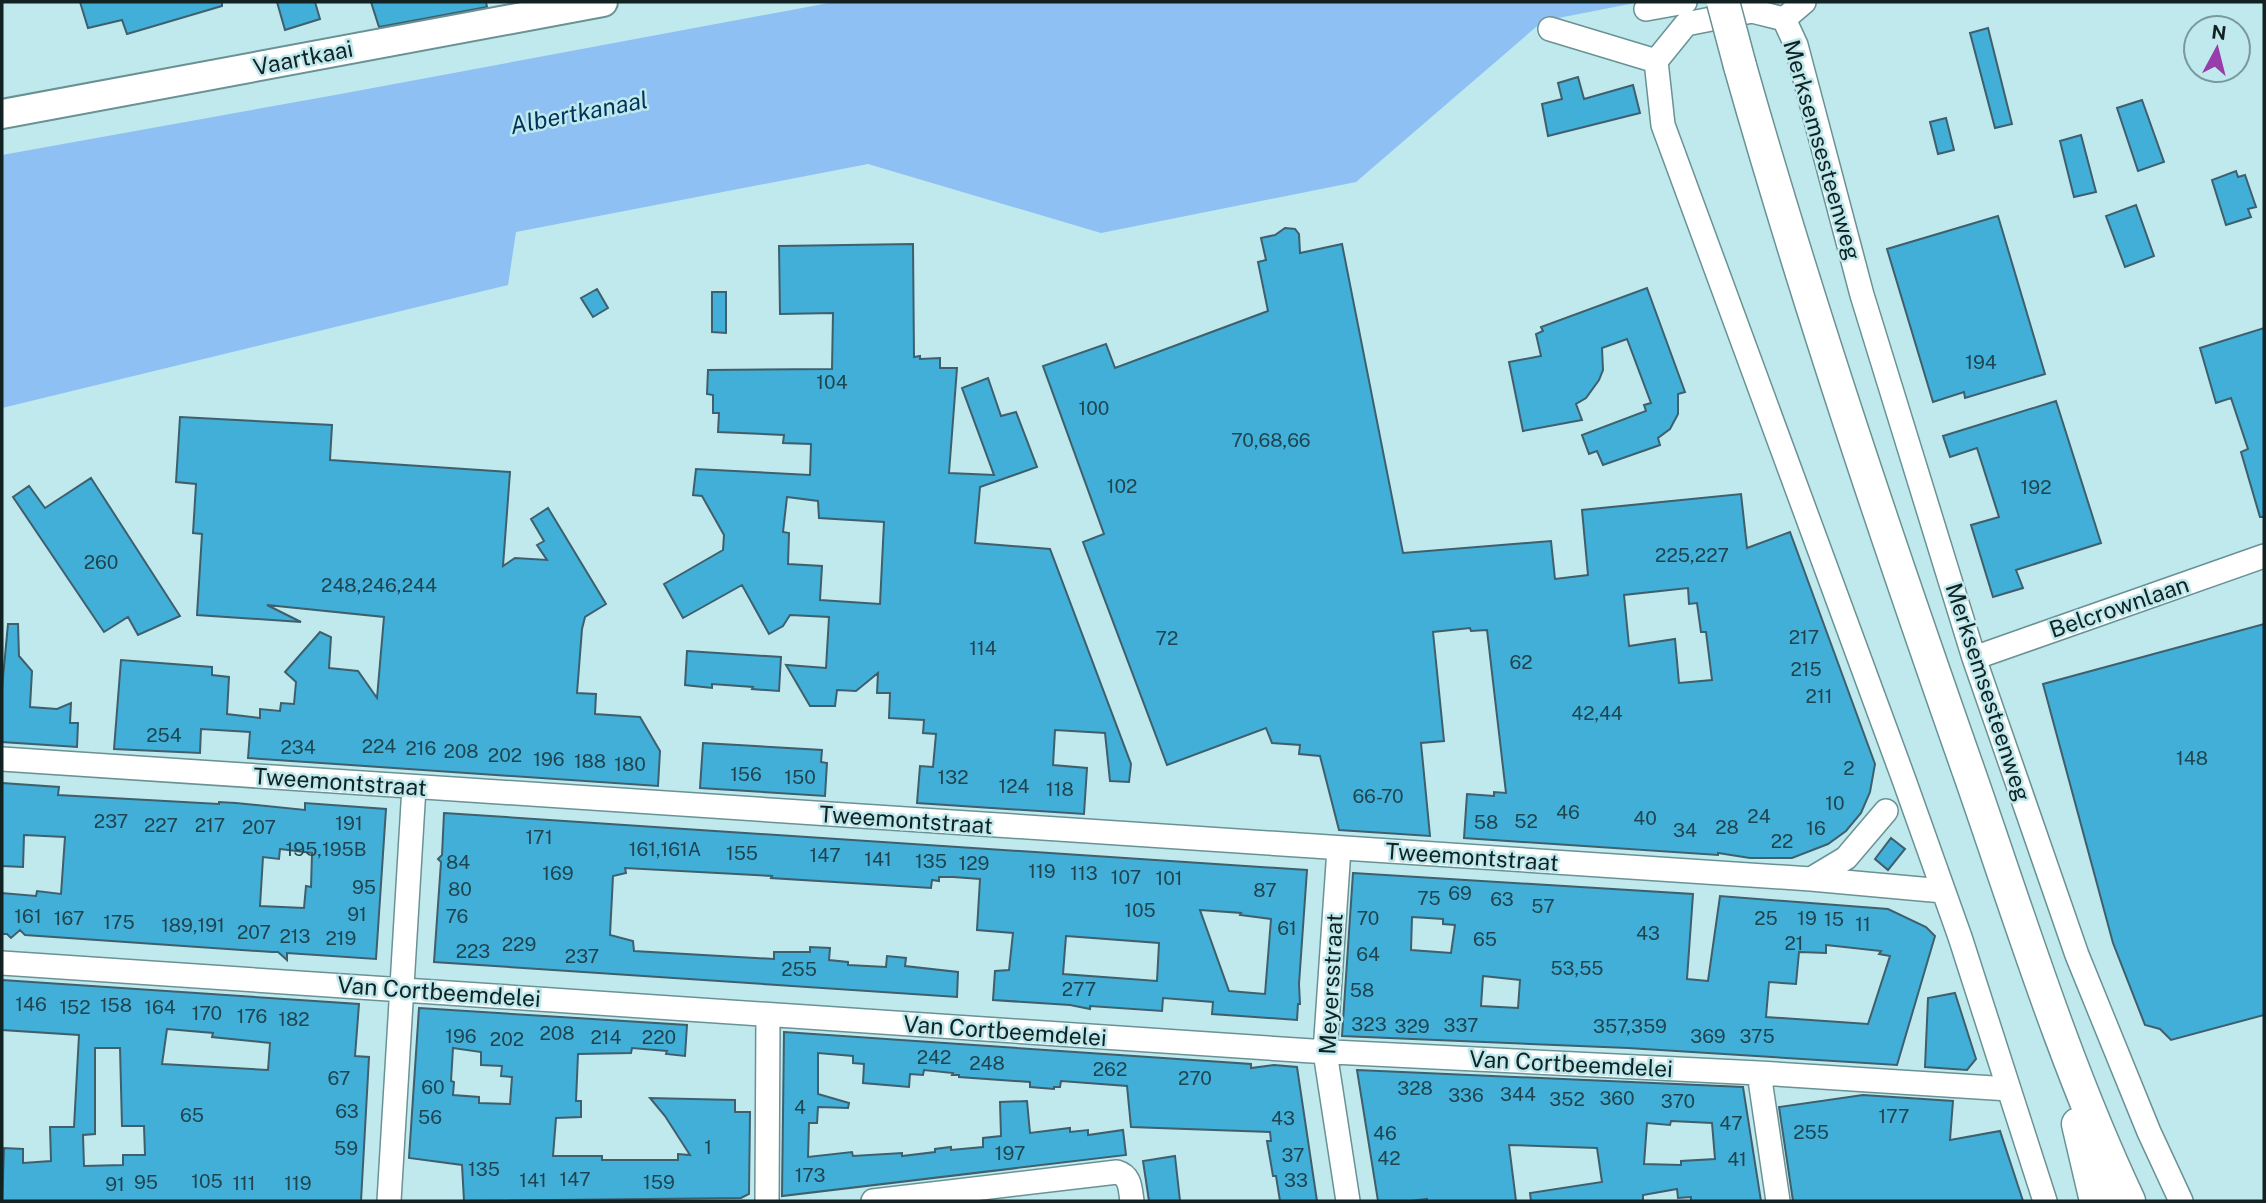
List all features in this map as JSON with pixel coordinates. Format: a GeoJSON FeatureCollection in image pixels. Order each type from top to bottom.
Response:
{"type":"FeatureCollection","features":[{"type":"Feature","properties":{"kind":"main road","name":"Merksemsesteenweg"},"geometry":{"type":"LineString","coordinates":[[1723,2],[1789,231],[1914,617],[2053,1014],[2108,1156],[2129,1201]]}},
{"type":"Feature","properties":{"kind":"main road","name":"Merksemsesteenweg"},"geometry":{"type":"LineString","coordinates":[[2053,1014],[2096,1201]]}},
{"type":"Feature","properties":{"kind":"street","name":"Vaartkaai"},"geometry":{"type":"LineString","coordinates":[[2,114],[603,2]]}},
{"type":"Feature","properties":{"kind":"street"},"geometry":{"type":"LineString","coordinates":[[1784,19],[1804,2]]}},
{"type":"Feature","properties":{"kind":"street","name":"Merksemsesteenweg"},"geometry":{"type":"LineString","coordinates":[[1646,9],[1686,13],[1752,11],[1784,19],[1796,45],[1862,295],[1974,658],[2077,955],[2149,1132],[2182,1201]]}},
{"type":"Feature","properties":{"kind":"street"},"geometry":{"type":"LineString","coordinates":[[1686,13],[1657,61],[1663,125],[1903,776],[2045,1201]]}},
{"type":"Feature","properties":{"kind":"street"},"geometry":{"type":"LineString","coordinates":[[1550,29],[1657,61]]}},
{"type":"Feature","properties":{"kind":"street","name":"Belcrownlaan"},"geometry":{"type":"LineString","coordinates":[[1974,658],[2264,556]]}},
{"type":"Feature","properties":{"kind":"street","name":"Tweemontstraat"},"geometry":{"type":"LineString","coordinates":[[2,759],[1811,879],[1943,891]]}},
{"type":"Feature","properties":{"kind":"street"},"geometry":{"type":"LineString","coordinates":[[389,1201],[414,787]]}},
{"type":"Feature","properties":{"kind":"street"},"geometry":{"type":"LineString","coordinates":[[1811,879],[1846,858],[1886,811]]}},
{"type":"Feature","properties":{"kind":"street","name":"Meyersstraat"},"geometry":{"type":"LineString","coordinates":[[1339,849],[1325,1052],[1348,1201]]}},
{"type":"Feature","properties":{"kind":"street","name":"Van Cortbeemdelei"},"geometry":{"type":"LineString","coordinates":[[2,963],[1325,1052],[1759,1073],[2008,1089]]}},
{"type":"Feature","properties":{"kind":"street"},"geometry":{"type":"LineString","coordinates":[[767,1201],[768,1015]]}},
{"type":"Feature","properties":{"kind":"street"},"geometry":{"type":"LineString","coordinates":[[1759,1073],[1778,1201]]}},
{"type":"Feature","properties":{"kind":"street"},"geometry":{"type":"LineString","coordinates":[[873,1201],[1117,1172],[1124,1174],[1129,1181],[1132,1201]]}},
{"type":"Feature","properties":{"kind":"water","name":"Albertkanaal"},"geometry":{"type":"Polygon","coordinates":[[[834,2],[1640,2],[1543,21],[1356,182],[1101,233],[868,164],[516,232],[508,285],[2,408],[2,155],[834,2]]]}},
{"type":"Feature","properties":{"kind":"building"},"geometry":{"type":"Polygon","coordinates":[[[80,2],[222,2],[222,6],[127,34],[122,20],[88,28],[80,2]]]}},
{"type":"Feature","properties":{"kind":"building"},"geometry":{"type":"Polygon","coordinates":[[[277,2],[315,2],[320,19],[285,30],[277,2]]]}},
{"type":"Feature","properties":{"kind":"building"},"geometry":{"type":"Polygon","coordinates":[[[371,2],[486,2],[487,7],[379,27],[371,2]]]}},
{"type":"Feature","properties":{"kind":"building"},"geometry":{"type":"Polygon","coordinates":[[[1988,28],[2012,124],[1995,128],[1970,33],[1988,28]]]}},
{"type":"Feature","properties":{"kind":"building"},"geometry":{"type":"Polygon","coordinates":[[[1578,77],[1584,99],[1633,85],[1640,113],[1548,136],[1542,104],[1562,99],[1558,83],[1578,77]]]}},
{"type":"Feature","properties":{"kind":"building"},"geometry":{"type":"Polygon","coordinates":[[[2142,100],[2164,162],[2138,171],[2117,108],[2142,100]]]}},
{"type":"Feature","properties":{"kind":"building"},"geometry":{"type":"Polygon","coordinates":[[[1946,118],[1954,150],[1938,154],[1930,122],[1946,118]]]}},
{"type":"Feature","properties":{"kind":"building"},"geometry":{"type":"Polygon","coordinates":[[[2081,135],[2096,192],[2074,197],[2060,141],[2081,135]]]}},
{"type":"Feature","properties":{"kind":"building"},"geometry":{"type":"Polygon","coordinates":[[[2236,171],[2238,177],[2245,175],[2256,207],[2248,209],[2251,217],[2226,225],[2212,180],[2236,171]]]}},
{"type":"Feature","properties":{"kind":"building"},"geometry":{"type":"Polygon","coordinates":[[[2136,205],[2154,256],[2125,267],[2106,216],[2136,205]]]}},
{"type":"Feature","properties":{"kind":"building"},"geometry":{"type":"Polygon","coordinates":[[[1998,216],[2045,374],[1965,398],[1964,392],[1933,402],[1887,249],[1998,216]]]}},
{"type":"Feature","properties":{"kind":"building"},"geometry":{"type":"Polygon","coordinates":[[[1285,228],[1295,229],[1299,234],[1300,253],[1342,244],[1403,553],[1551,541],[1555,579],[1588,575],[1582,510],[1741,494],[1747,548],[1790,532],[1875,764],[1870,792],[1861,813],[1846,831],[1828,844],[1792,858],[1750,858],[1718,853],[1464,838],[1467,794],[1494,796],[1494,792],[1506,793],[1487,630],[1471,631],[1470,628],[1433,632],[1444,741],[1421,743],[1430,836],[1339,830],[1320,756],[1299,754],[1300,745],[1272,743],[1266,728],[1167,765],[1083,542],[1104,534],[1043,366],[1106,344],[1115,368],[1268,311],[1258,262],[1266,260],[1261,238],[1275,235],[1285,228]],[[1688,588],[1624,595],[1629,646],[1675,639],[1679,683],[1712,680],[1706,632],[1701,632],[1697,603],[1689,604],[1688,588]]]}},
{"type":"Feature","properties":{"kind":"building"},"geometry":{"type":"Polygon","coordinates":[[[913,244],[914,357],[940,358],[940,368],[957,368],[949,473],[994,475],[962,388],[988,378],[1001,416],[1016,412],[1037,467],[980,487],[975,543],[1050,549],[1131,764],[1129,782],[1110,781],[1105,733],[1055,730],[1053,765],[1087,768],[1084,814],[917,803],[920,766],[933,767],[936,734],[923,733],[924,720],[889,718],[890,693],[877,693],[878,673],[856,691],[837,690],[835,706],[810,706],[786,665],[826,668],[829,617],[790,615],[783,626],[769,634],[742,585],[683,618],[664,584],[723,550],[724,535],[702,496],[693,495],[696,469],[810,475],[811,444],[783,443],[784,435],[718,432],[719,413],[713,413],[713,395],[707,394],[708,370],[832,369],[833,313],[780,314],[779,246],[913,244]],[[787,497],[783,532],[789,533],[788,564],[822,566],[820,600],[880,604],[884,522],[819,518],[818,501],[787,497]]]}},
{"type":"Feature","properties":{"kind":"building"},"geometry":{"type":"Polygon","coordinates":[[[1647,288],[1685,392],[1678,394],[1678,414],[1670,429],[1658,438],[1660,445],[1603,465],[1597,451],[1589,454],[1582,435],[1646,411],[1644,405],[1651,403],[1627,339],[1602,348],[1603,370],[1599,380],[1586,398],[1576,404],[1582,420],[1523,431],[1509,362],[1541,356],[1536,334],[1543,331],[1541,327],[1647,288]]]}},
{"type":"Feature","properties":{"kind":"building"},"geometry":{"type":"Polygon","coordinates":[[[597,289],[608,308],[593,317],[581,298],[597,289]]]}},
{"type":"Feature","properties":{"kind":"building"},"geometry":{"type":"Polygon","coordinates":[[[712,292],[726,292],[726,333],[712,332],[712,292]]]}},
{"type":"Feature","properties":{"kind":"building"},"geometry":{"type":"Polygon","coordinates":[[[2264,328],[2264,517],[2260,517],[2241,452],[2248,449],[2231,398],[2216,403],[2200,348],[2264,328]]]}},
{"type":"Feature","properties":{"kind":"building"},"geometry":{"type":"Polygon","coordinates":[[[2056,401],[2101,543],[2016,570],[2023,588],[1993,597],[1971,525],[1999,517],[1977,448],[1950,457],[1943,436],[2056,401]]]}},
{"type":"Feature","properties":{"kind":"building"},"geometry":{"type":"Polygon","coordinates":[[[180,417],[332,425],[330,460],[510,472],[503,566],[515,558],[547,560],[537,545],[544,541],[531,519],[548,508],[606,604],[585,617],[577,693],[596,694],[595,714],[640,717],[660,751],[658,786],[248,758],[250,732],[201,729],[200,753],[114,749],[121,660],[212,667],[212,675],[229,677],[227,714],[260,718],[260,709],[280,711],[281,703],[294,704],[296,682],[285,672],[320,632],[331,637],[329,668],[358,671],[377,698],[384,617],[267,605],[301,622],[197,615],[202,534],[193,533],[196,484],[176,482],[180,417]]]}},
{"type":"Feature","properties":{"kind":"building"},"geometry":{"type":"Polygon","coordinates":[[[91,478],[180,616],[138,635],[128,617],[104,632],[13,497],[29,486],[45,508],[91,478]]]}},
{"type":"Feature","properties":{"kind":"building"},"geometry":{"type":"Polygon","coordinates":[[[8,624],[18,624],[19,656],[32,671],[30,707],[57,709],[71,703],[70,723],[78,723],[77,747],[2,742],[2,688],[8,624]]]}},
{"type":"Feature","properties":{"kind":"building"},"geometry":{"type":"Polygon","coordinates":[[[2264,624],[2264,1015],[2171,1040],[2160,1029],[2145,1025],[2113,943],[2043,684],[2264,624]]]}},
{"type":"Feature","properties":{"kind":"building"},"geometry":{"type":"Polygon","coordinates":[[[687,651],[781,657],[779,691],[712,684],[712,688],[685,685],[687,651]]]}},
{"type":"Feature","properties":{"kind":"building"},"geometry":{"type":"Polygon","coordinates":[[[703,743],[822,750],[821,762],[827,763],[825,796],[700,788],[703,743]]]}},
{"type":"Feature","properties":{"kind":"building"},"geometry":{"type":"Polygon","coordinates":[[[2,783],[59,787],[58,795],[236,803],[305,810],[305,803],[386,809],[376,959],[287,953],[287,960],[278,952],[25,935],[20,930],[11,938],[2,934],[2,893],[36,896],[37,891],[61,894],[65,837],[24,835],[23,867],[2,866],[2,783]],[[280,849],[279,859],[263,857],[260,906],[304,908],[306,886],[311,887],[312,853],[280,849]]]}},
{"type":"Feature","properties":{"kind":"building"},"geometry":{"type":"Polygon","coordinates":[[[444,813],[1307,870],[1300,1004],[1297,1020],[1212,1014],[1213,1002],[1163,998],[1162,1011],[1090,1006],[1090,1009],[1070,1005],[993,1000],[995,971],[1009,970],[1013,933],[977,930],[980,879],[953,877],[932,880],[931,888],[625,868],[626,873],[613,876],[610,935],[633,941],[634,951],[774,959],[774,952],[810,952],[810,947],[830,948],[829,960],[848,962],[848,965],[886,967],[887,956],[906,958],[905,966],[958,972],[957,997],[434,962],[441,862],[438,859],[442,855],[444,813]],[[1200,910],[1229,991],[1265,994],[1271,919],[1240,915],[1241,913],[1200,910]],[[1066,936],[1063,974],[1157,981],[1159,943],[1066,936]]]}},
{"type":"Feature","properties":{"kind":"building"},"geometry":{"type":"Polygon","coordinates":[[[1891,838],[1905,849],[1888,870],[1875,859],[1891,838]]]}},
{"type":"Feature","properties":{"kind":"building"},"geometry":{"type":"Polygon","coordinates":[[[1353,873],[1693,894],[1687,979],[1708,981],[1720,896],[1888,909],[1926,927],[1935,936],[1897,1065],[1628,1048],[1342,1036],[1353,873]],[[1412,917],[1411,950],[1451,953],[1455,925],[1443,924],[1443,919],[1412,917]],[[1826,945],[1826,953],[1799,952],[1796,984],[1769,982],[1766,1017],[1868,1024],[1890,956],[1879,954],[1881,951],[1826,945]],[[1483,976],[1481,1006],[1518,1008],[1520,980],[1483,976]]]}},
{"type":"Feature","properties":{"kind":"building"},"geometry":{"type":"Polygon","coordinates":[[[2,980],[359,1004],[355,1056],[369,1057],[361,1201],[2,1201],[4,1148],[23,1149],[23,1163],[51,1161],[50,1127],[74,1127],[79,1035],[2,1030],[2,980]],[[167,1029],[162,1064],[268,1070],[270,1043],[212,1037],[213,1033],[167,1029]],[[95,1048],[95,1134],[83,1135],[84,1166],[123,1165],[123,1155],[145,1155],[144,1126],[122,1126],[120,1048],[95,1048]]]}},
{"type":"Feature","properties":{"kind":"building"},"geometry":{"type":"Polygon","coordinates":[[[1955,993],[1976,1059],[1967,1070],[1925,1067],[1928,998],[1955,993]]]}},
{"type":"Feature","properties":{"kind":"building"},"geometry":{"type":"Polygon","coordinates":[[[419,1008],[687,1025],[685,1056],[666,1054],[667,1051],[632,1048],[631,1053],[578,1054],[576,1101],[581,1101],[581,1117],[556,1118],[553,1156],[602,1156],[602,1160],[678,1160],[678,1154],[690,1155],[650,1098],[735,1100],[735,1112],[750,1112],[749,1194],[741,1198],[464,1201],[462,1165],[409,1158],[419,1008]],[[453,1048],[453,1095],[479,1097],[479,1103],[510,1104],[512,1077],[501,1076],[502,1066],[481,1065],[481,1052],[453,1048]]]}},
{"type":"Feature","properties":{"kind":"building"},"geometry":{"type":"Polygon","coordinates":[[[784,1032],[1251,1064],[1251,1068],[1274,1065],[1297,1067],[1317,1201],[1280,1201],[1267,1141],[1271,1141],[1270,1132],[1131,1127],[1127,1086],[1061,1081],[1060,1087],[1054,1089],[1030,1087],[1030,1082],[959,1077],[952,1075],[953,1073],[924,1070],[923,1075],[910,1074],[909,1087],[863,1083],[864,1064],[853,1063],[853,1056],[818,1053],[818,1094],[849,1103],[848,1108],[818,1107],[817,1123],[809,1123],[808,1157],[852,1152],[853,1156],[902,1153],[902,1156],[951,1147],[951,1150],[983,1147],[983,1138],[1001,1136],[1000,1102],[1027,1101],[1030,1133],[1070,1128],[1070,1132],[1088,1130],[1088,1135],[1123,1130],[1126,1155],[782,1196],[784,1032]]]}},
{"type":"Feature","properties":{"kind":"building"},"geometry":{"type":"Polygon","coordinates":[[[1357,1070],[1743,1087],[1761,1201],[1691,1201],[1691,1197],[1678,1198],[1677,1189],[1643,1195],[1643,1201],[1531,1201],[1530,1193],[1602,1182],[1597,1148],[1509,1145],[1516,1201],[1378,1201],[1357,1070]],[[1647,1123],[1644,1164],[1681,1165],[1681,1161],[1715,1159],[1712,1123],[1647,1123]]]}},
{"type":"Feature","properties":{"kind":"building"},"geometry":{"type":"Polygon","coordinates":[[[1863,1095],[1953,1101],[1950,1140],[2000,1131],[2023,1201],[1793,1201],[1779,1107],[1863,1095]]]}},
{"type":"Feature","properties":{"kind":"building"},"geometry":{"type":"Polygon","coordinates":[[[1175,1156],[1180,1201],[1149,1201],[1143,1161],[1175,1156]]]}}]}
